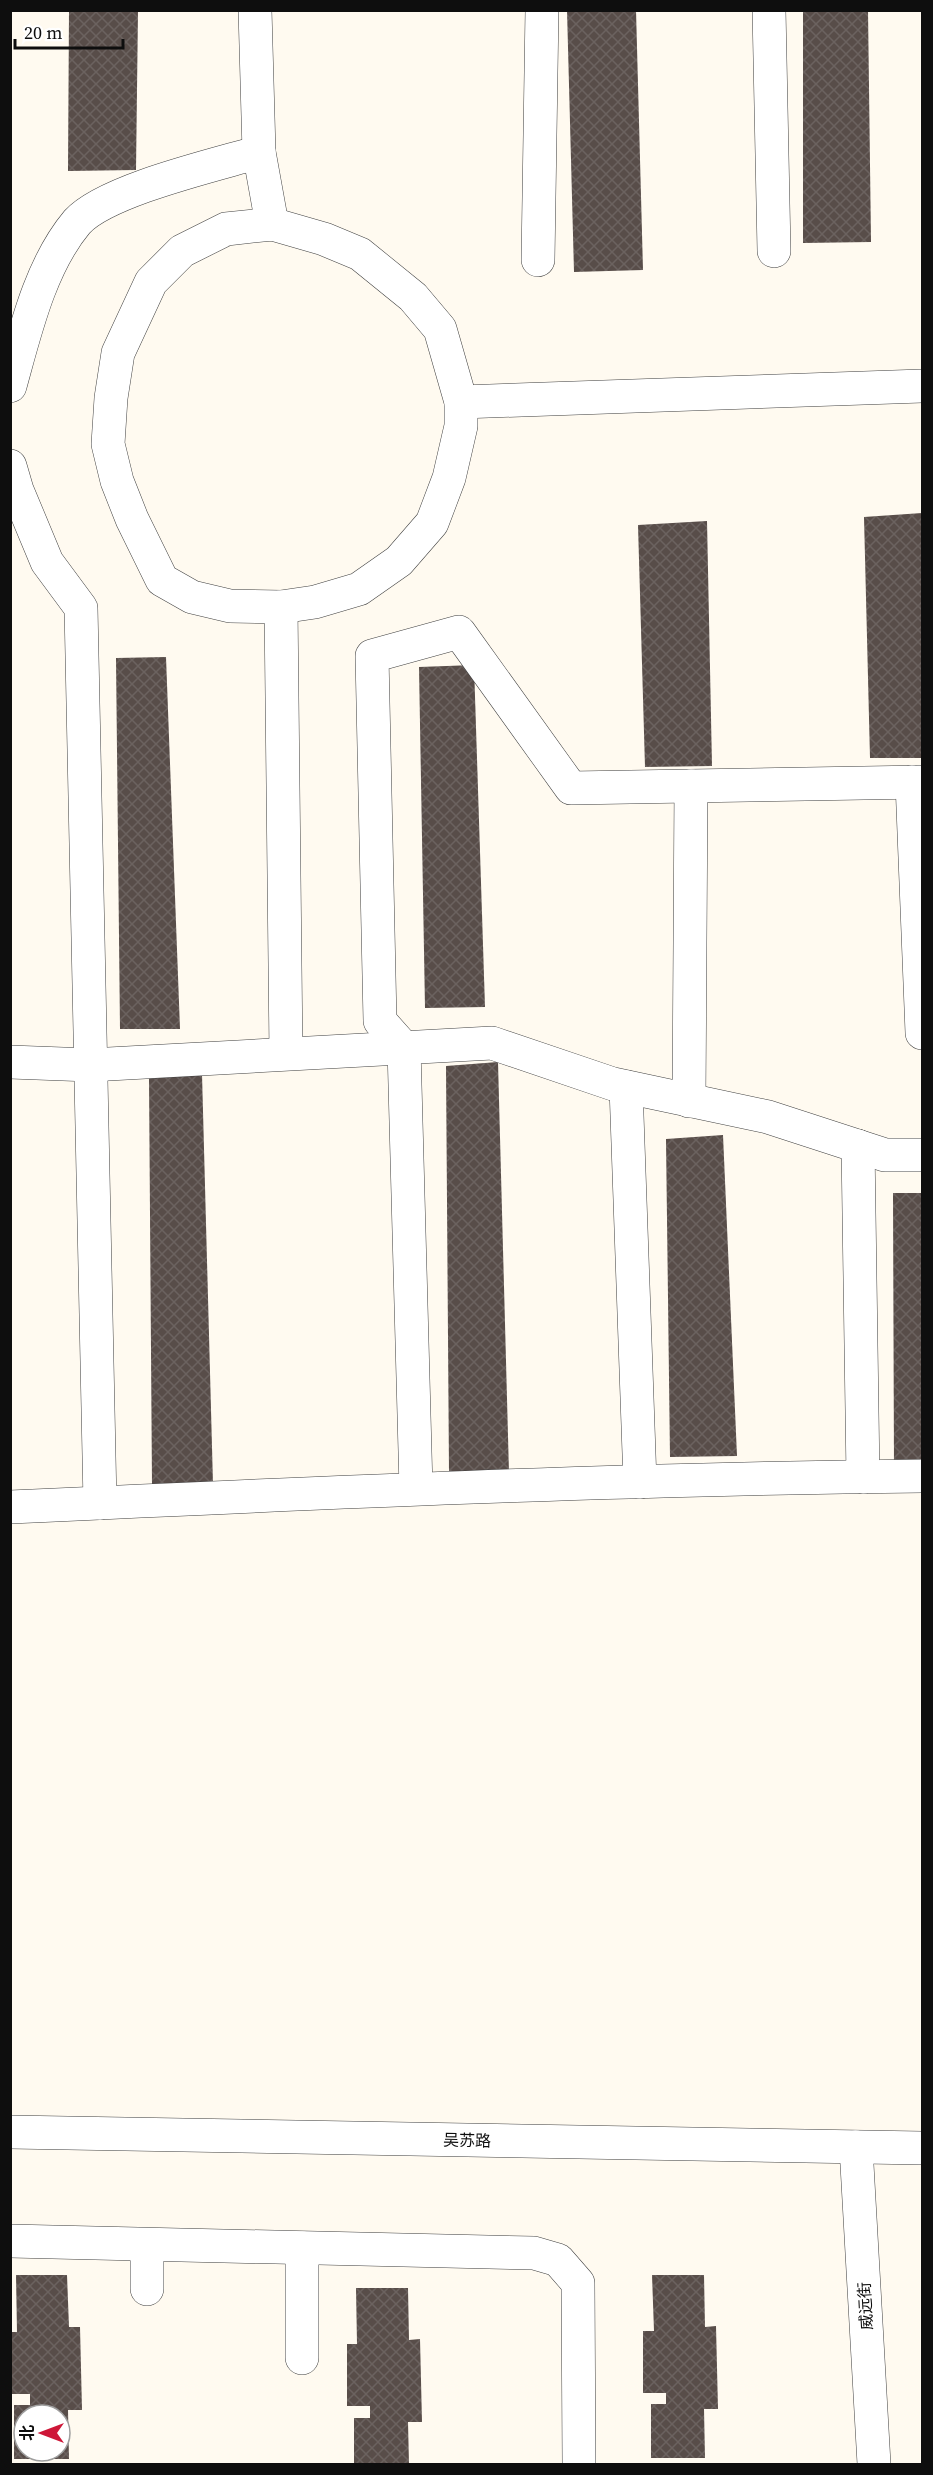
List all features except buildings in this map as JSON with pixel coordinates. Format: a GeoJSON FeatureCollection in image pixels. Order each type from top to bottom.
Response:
{"type":"FeatureCollection","features":[{"type":"Feature","properties":{"kind":"street"},"geometry":{"type":"LineString","coordinates":[[255,10],[259,152],[272,224]]}},
{"type":"Feature","properties":{"kind":"street"},"geometry":{"type":"LineString","coordinates":[[538,260],[542,10]]}},
{"type":"Feature","properties":{"kind":"street"},"geometry":{"type":"LineString","coordinates":[[770,10],[774,251]]}},
{"type":"Feature","properties":{"kind":"street"},"geometry":{"type":"LineString","coordinates":[[10,386],[30,314],[55,256],[78,221],[112,199],[155,183],[259,152]]}},
{"type":"Feature","properties":{"kind":"street"},"geometry":{"type":"LineString","coordinates":[[272,224],[324,239],[360,254],[413,297],[440,329],[460,402],[461,426],[449,478],[432,523],[419,538],[399,561],[359,589],[315,602],[281,608],[230,606],[192,597],[162,580],[132,519],[117,481],[108,444],[111,398],[118,353],[151,282],[182,251],[226,230],[272,224]]}},
{"type":"Feature","properties":{"kind":"street"},"geometry":{"type":"LineString","coordinates":[[460,402],[922,386]]}},
{"type":"Feature","properties":{"kind":"street"},"geometry":{"type":"LineString","coordinates":[[10,466],[17,490],[47,562],[81,608],[100,1503]]}},
{"type":"Feature","properties":{"kind":"street"},"geometry":{"type":"LineString","coordinates":[[281,608],[286,1053]]}},
{"type":"Feature","properties":{"kind":"street"},"geometry":{"type":"LineString","coordinates":[[416,1488],[404,1048],[380,1021],[372,656],[459,632],[571,788],[917,782],[922,1033]]}},
{"type":"Feature","properties":{"kind":"street"},"geometry":{"type":"LineString","coordinates":[[690,1101],[691,786]]}},
{"type":"Feature","properties":{"kind":"street"},"geometry":{"type":"LineString","coordinates":[[10,1062],[90,1065],[492,1043],[626,1087],[768,1117],[885,1155],[922,1155]]}},
{"type":"Feature","properties":{"kind":"street"},"geometry":{"type":"LineString","coordinates":[[626,1087],[640,1482]]}},
{"type":"Feature","properties":{"kind":"street"},"geometry":{"type":"LineString","coordinates":[[858,1146],[863,1476]]}},
{"type":"Feature","properties":{"kind":"street"},"geometry":{"type":"LineString","coordinates":[[10,1507],[416,1488],[922,1476]]}},
{"type":"Feature","properties":{"kind":"street","name":"吴苏路"},"geometry":{"type":"LineString","coordinates":[[10,2132],[922,2148]]}},
{"type":"Feature","properties":{"kind":"street","name":"威远街"},"geometry":{"type":"LineString","coordinates":[[856,2146],[874,2464]]}},
{"type":"Feature","properties":{"kind":"street"},"geometry":{"type":"LineString","coordinates":[[10,2241],[534,2253],[558,2260],[578,2283],[579,2464]]}},
{"type":"Feature","properties":{"kind":"street"},"geometry":{"type":"LineString","coordinates":[[147,2245],[147,2289]]}},
{"type":"Feature","properties":{"kind":"street"},"geometry":{"type":"LineString","coordinates":[[302,2248],[302,2358]]}}]}
